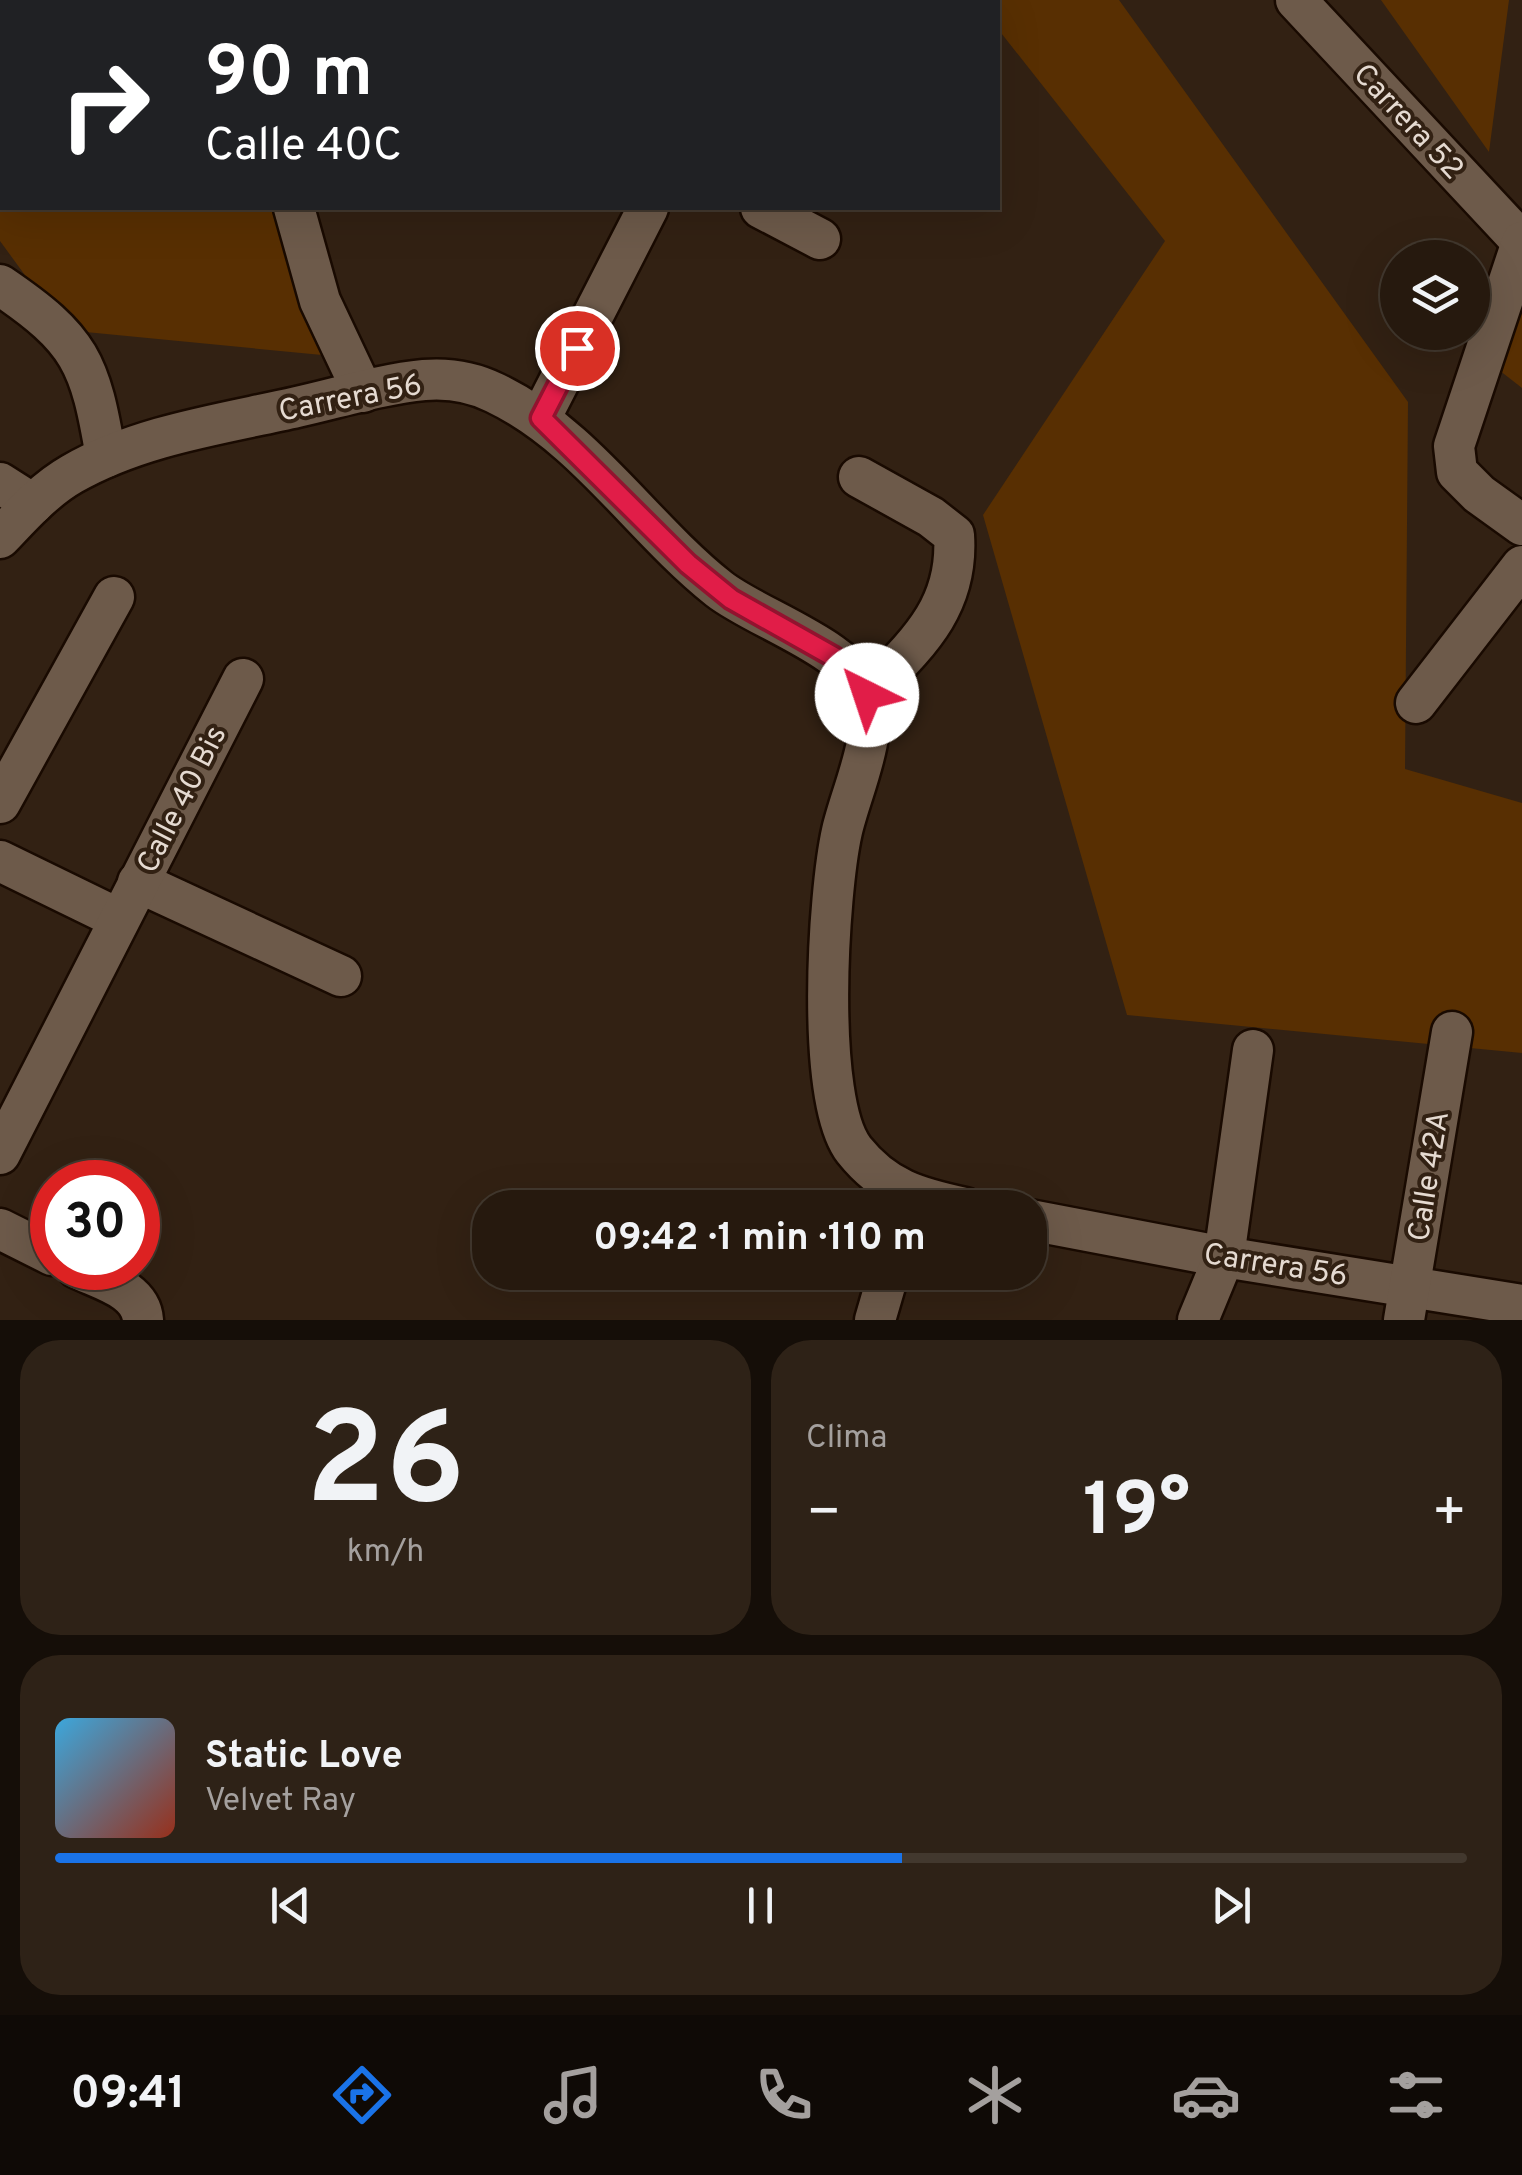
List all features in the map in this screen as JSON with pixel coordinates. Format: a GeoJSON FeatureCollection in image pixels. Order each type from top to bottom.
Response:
{"type":"FeatureCollection","features":[{"type":"Feature","properties":{"kind":"street","name":"Carrera 52"},"geometry":{"type":"LineString","coordinates":[[1296,0],[1522,242]]}},
{"type":"Feature","properties":{"kind":"street"},"geometry":{"type":"LineString","coordinates":[[294,210],[320,301],[363,392]]}},
{"type":"Feature","properties":{"kind":"street"},"geometry":{"type":"LineString","coordinates":[[541,418],[647,210]]}},
{"type":"Feature","properties":{"kind":"street"},"geometry":{"type":"LineString","coordinates":[[765,210],[820,239]]}},
{"type":"Feature","properties":{"kind":"street"},"geometry":{"type":"LineString","coordinates":[[1522,242],[1454,446],[1457,472],[1522,526]]}},
{"type":"Feature","properties":{"kind":"street"},"geometry":{"type":"LineString","coordinates":[[0,285],[52,323],[79,357],[97,402],[106,457]]}},
{"type":"Feature","properties":{"kind":"street","name":"Carrera 56"},"geometry":{"type":"LineString","coordinates":[[0,538],[16,494],[154,440],[422,380],[455,380],[490,390],[541,418],[688,564],[731,599],[834,657],[856,676],[867,695]]}},
{"type":"Feature","properties":{"kind":"street"},"geometry":{"type":"LineString","coordinates":[[859,478],[931,517],[954,536],[956,562],[948,596],[924,634],[867,695],[870,720],[863,758],[833,874],[831,1081],[837,1112],[851,1147],[878,1176],[902,1190]]}},
{"type":"Feature","properties":{"kind":"street"},"geometry":{"type":"LineString","coordinates":[[1416,703],[1522,566]]}},
{"type":"Feature","properties":{"kind":"street"},"geometry":{"type":"LineString","coordinates":[[0,803],[114,597]]}},
{"type":"Feature","properties":{"kind":"street","name":"Calle 40 Bis"},"geometry":{"type":"LineString","coordinates":[[0,1154],[243,679]]}},
{"type":"Feature","properties":{"kind":"street"},"geometry":{"type":"LineString","coordinates":[[0,861],[119,920]]}},
{"type":"Feature","properties":{"kind":"street"},"geometry":{"type":"LineString","coordinates":[[138,882],[341,976]]}},
{"type":"Feature","properties":{"kind":"street","name":"Calle 42A"},"geometry":{"type":"LineString","coordinates":[[1407,1302],[1452,1032]]}},
{"type":"Feature","properties":{"kind":"street"},"geometry":{"type":"LineString","coordinates":[[1198,1320],[1224,1257],[1253,1050]]}},
{"type":"Feature","properties":{"kind":"street","name":"Carrera 56"},"geometry":{"type":"LineString","coordinates":[[1047,1223],[1224,1257],[1407,1302],[1522,1305]]}},
{"type":"Feature","properties":{"kind":"street"},"geometry":{"type":"LineString","coordinates":[[0,1229],[30,1244]]}},
{"type":"Feature","properties":{"kind":"street"},"geometry":{"type":"LineString","coordinates":[[111,1290],[138,1308]]}},
{"type":"Feature","properties":{"kind":"street"},"geometry":{"type":"LineString","coordinates":[[875,1320],[884,1290]]}},
{"type":"Feature","properties":{"kind":"shaded area"},"geometry":{"type":"Polygon","coordinates":[[[1000,0],[1119,0],[1408,402],[1405,769],[1522,803],[1522,1053],[1127,1015],[983,515],[1165,241],[1000,32],[1000,0]]]}},
{"type":"Feature","properties":{"kind":"shaded area"},"geometry":{"type":"Polygon","coordinates":[[[1381,0],[1509,0],[1489,152],[1381,0]]]}},
{"type":"Feature","properties":{"kind":"shaded area"},"geometry":{"type":"Polygon","coordinates":[[[0,210],[307,210],[322,355],[65,330],[0,241],[0,210]]]}},
{"type":"Feature","properties":{"kind":"shaded area"},"geometry":{"type":"Polygon","coordinates":[[[1522,299],[1522,388],[1490,363],[1522,299]]]}},
{"type":"Feature","properties":{"kind":"route"},"geometry":{"type":"LineString","coordinates":[[577,348],[541,418],[688,564],[731,599],[834,657],[856,676],[867,695]]}}]}
